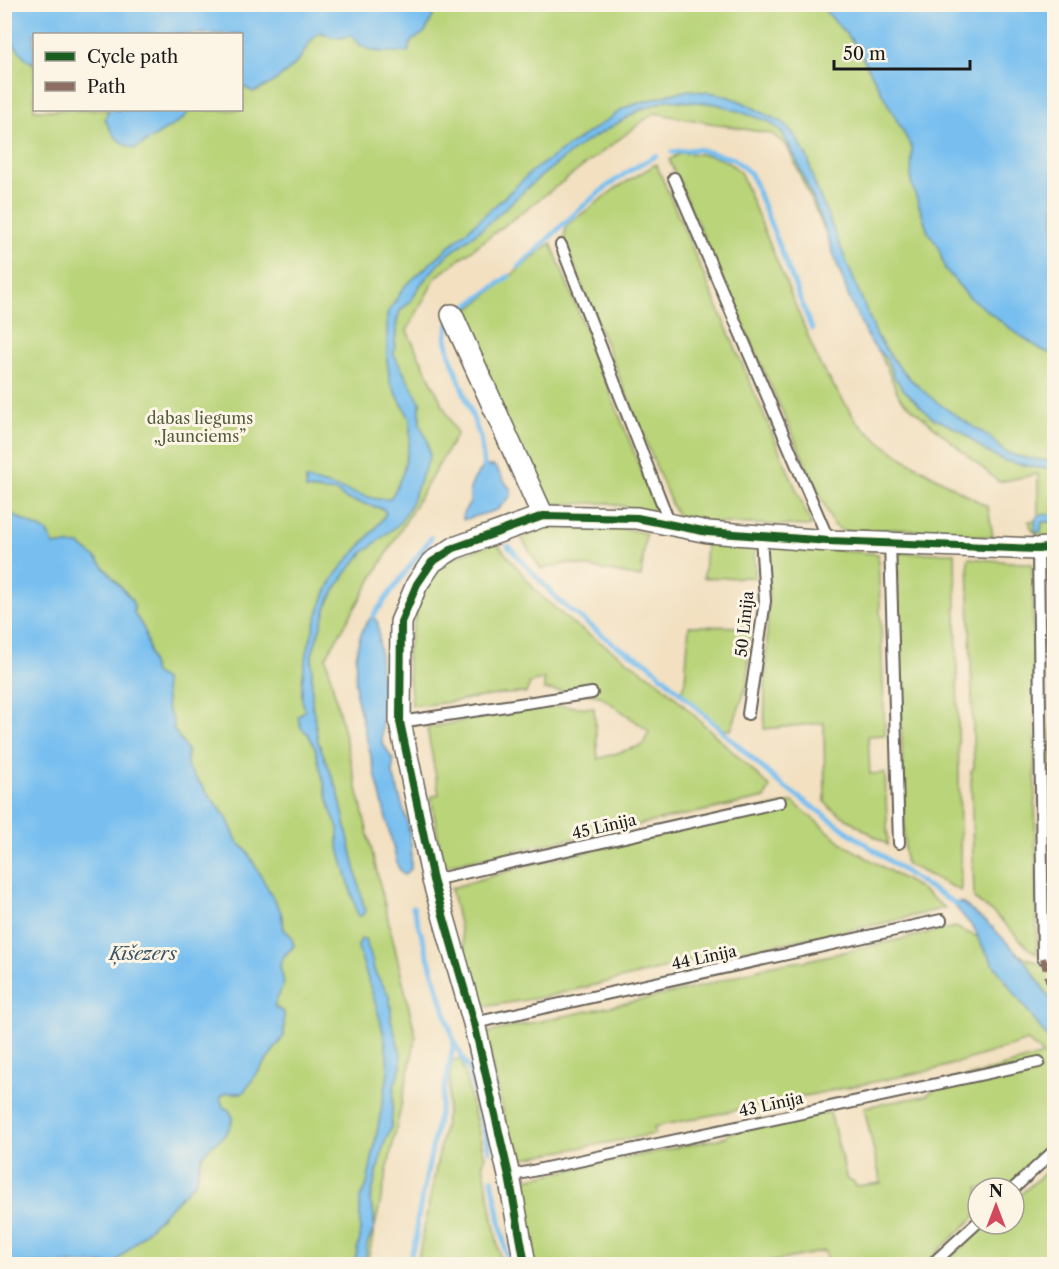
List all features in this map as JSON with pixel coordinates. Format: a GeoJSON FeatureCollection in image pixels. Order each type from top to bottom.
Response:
{"type":"FeatureCollection","features":[{"type":"Feature","properties":{"kind":"street"},"geometry":{"type":"LineString","coordinates":[[452,315],[543,516]]}},
{"type":"Feature","properties":{"kind":"street"},"geometry":{"type":"LineString","coordinates":[[525,1264],[509,1176],[474,1023],[433,880],[400,722],[401,622],[417,584],[432,562],[454,548],[543,516],[637,518],[708,532],[829,541],[1046,548]]}},
{"type":"Feature","properties":{"kind":"lane"},"geometry":{"type":"LineString","coordinates":[[674,178],[829,541]]}},
{"type":"Feature","properties":{"kind":"lane"},"geometry":{"type":"LineString","coordinates":[[561,245],[670,524]]}},
{"type":"Feature","properties":{"kind":"lane","name":"50 Līnija"},"geometry":{"type":"LineString","coordinates":[[748,714],[765,602],[761,536]]}},
{"type":"Feature","properties":{"kind":"lane"},"geometry":{"type":"LineString","coordinates":[[890,542],[899,843]]}},
{"type":"Feature","properties":{"kind":"lane"},"geometry":{"type":"LineString","coordinates":[[1043,958],[1046,548]]}},
{"type":"Feature","properties":{"kind":"lane"},"geometry":{"type":"LineString","coordinates":[[400,722],[592,693]]}},
{"type":"Feature","properties":{"kind":"lane","name":"45 Līnija"},"geometry":{"type":"LineString","coordinates":[[433,880],[780,802]]}},
{"type":"Feature","properties":{"kind":"lane","name":"44 Līnija"},"geometry":{"type":"LineString","coordinates":[[474,1023],[941,920]]}},
{"type":"Feature","properties":{"kind":"lane","name":"43 Līnija"},"geometry":{"type":"LineString","coordinates":[[509,1176],[1039,1062]]}},
{"type":"Feature","properties":{"kind":"lane"},"geometry":{"type":"LineString","coordinates":[[1026,1177],[1054,1151]]}},
{"type":"Feature","properties":{"kind":"lane"},"geometry":{"type":"LineString","coordinates":[[932,1264],[966,1233]]}},
{"type":"Feature","properties":{"kind":"green space","name":"dabas liegums „Jaunciems”"},"geometry":{"type":"Polygon","coordinates":[[[5,5],[1054,5],[1054,541],[1038,543],[1038,535],[1032,530],[1029,521],[1038,520],[1038,474],[999,482],[900,398],[787,146],[772,134],[654,113],[436,277],[407,331],[457,434],[326,657],[416,1037],[367,1264],[114,1264],[196,1181],[201,1161],[5,1264],[5,5]]]}},
{"type":"Feature","properties":{"kind":"green space"},"geometry":{"type":"Polygon","coordinates":[[[680,153],[720,158],[740,172],[820,365],[857,422],[906,460],[988,507],[993,537],[904,529],[842,531],[833,524],[669,160],[680,153]]]}},
{"type":"Feature","properties":{"kind":"green space"},"geometry":{"type":"Polygon","coordinates":[[[656,164],[812,526],[689,522],[678,516],[673,508],[564,240],[566,226],[616,188],[656,164]]]}},
{"type":"Feature","properties":{"kind":"green space"},"geometry":{"type":"Polygon","coordinates":[[[551,243],[655,505],[655,513],[608,503],[543,504],[460,317],[551,243]]]}},
{"type":"Feature","properties":{"kind":"green space"},"geometry":{"type":"Polygon","coordinates":[[[574,522],[591,522],[646,533],[641,577],[568,563],[541,569],[520,536],[574,522]]]}},
{"type":"Feature","properties":{"kind":"green space"},"geometry":{"type":"Polygon","coordinates":[[[496,542],[539,594],[572,623],[659,682],[770,787],[765,798],[443,866],[431,797],[439,794],[427,728],[547,705],[594,708],[598,759],[643,745],[649,731],[600,696],[544,690],[544,679],[530,683],[526,693],[412,705],[407,653],[423,584],[445,561],[496,542]]]}},
{"type":"Feature","properties":{"kind":"green space"},"geometry":{"type":"Polygon","coordinates":[[[706,543],[754,545],[755,577],[704,578],[706,543]]]}},
{"type":"Feature","properties":{"kind":"green space"},"geometry":{"type":"Polygon","coordinates":[[[770,544],[878,554],[885,735],[868,736],[870,774],[885,773],[888,845],[830,808],[825,802],[824,723],[764,729],[770,544]]]}},
{"type":"Feature","properties":{"kind":"green space"},"geometry":{"type":"Polygon","coordinates":[[[897,553],[955,553],[961,891],[905,863],[897,553]]]}},
{"type":"Feature","properties":{"kind":"green space"},"geometry":{"type":"Polygon","coordinates":[[[968,558],[1032,564],[1037,954],[1028,948],[997,916],[974,899],[971,772],[974,767],[968,558]]]}},
{"type":"Feature","properties":{"kind":"green space"},"geometry":{"type":"Polygon","coordinates":[[[1050,559],[1054,559],[1054,831],[1051,829],[1050,559]]]}},
{"type":"Feature","properties":{"kind":"green space"},"geometry":{"type":"Polygon","coordinates":[[[689,626],[749,627],[748,682],[731,730],[721,729],[681,692],[685,682],[689,626]]]}},
{"type":"Feature","properties":{"kind":"green space"},"geometry":{"type":"Polygon","coordinates":[[[793,802],[846,846],[919,888],[945,908],[880,924],[721,955],[544,997],[478,1008],[451,888],[526,866],[793,802]]]}},
{"type":"Feature","properties":{"kind":"green space"},"geometry":{"type":"Polygon","coordinates":[[[1050,862],[1054,863],[1054,1060],[1050,1061],[1054,1066],[1053,1144],[1019,1176],[966,1176],[966,1225],[924,1264],[921,1262],[918,1264],[827,1264],[825,1251],[761,1264],[533,1264],[516,1181],[727,1137],[728,1133],[830,1112],[847,1180],[854,1182],[856,1186],[881,1183],[864,1107],[925,1096],[941,1085],[1043,1055],[1028,1041],[937,1069],[654,1127],[655,1134],[514,1160],[485,1033],[696,988],[772,965],[804,961],[955,927],[1047,967],[1050,862]]]}},
{"type":"Feature","properties":{"kind":"green space"},"geometry":{"type":"Polygon","coordinates":[[[461,1059],[485,1158],[483,1163],[501,1264],[417,1264],[447,1113],[452,1060],[461,1059]]]}},
{"type":"Feature","properties":{"kind":"green space"},"geometry":{"type":"Polygon","coordinates":[[[1054,1165],[1054,1249],[1038,1264],[943,1264],[973,1236],[1026,1236],[1026,1190],[1054,1165]]]}},
{"type":"Feature","properties":{"kind":"water"},"geometry":{"type":"Polygon","coordinates":[[[5,4],[453,4],[435,12],[425,32],[411,42],[408,52],[369,50],[351,35],[339,38],[320,32],[288,71],[270,84],[253,92],[243,87],[243,33],[33,33],[33,63],[25,58],[11,41],[5,39],[5,4]]]}},
{"type":"Feature","properties":{"kind":"water"},"geometry":{"type":"Polygon","coordinates":[[[820,5],[1054,5],[1054,355],[1042,350],[1012,330],[968,296],[945,269],[938,246],[928,232],[911,182],[912,148],[855,44],[820,5]]]}},
{"type":"Feature","properties":{"kind":"water"},"geometry":{"type":"Polygon","coordinates":[[[690,90],[720,94],[740,101],[781,121],[794,134],[808,158],[814,182],[877,336],[888,353],[912,381],[926,393],[989,437],[1004,451],[1015,456],[1054,460],[1054,468],[1038,468],[1005,461],[985,451],[961,431],[931,417],[904,390],[894,377],[887,360],[871,343],[851,303],[817,208],[794,155],[781,131],[767,121],[717,104],[667,100],[640,110],[582,144],[535,181],[488,224],[444,258],[421,284],[411,301],[400,311],[397,321],[394,355],[420,402],[420,425],[427,439],[430,456],[410,506],[400,523],[363,553],[346,573],[329,600],[312,654],[312,701],[318,741],[338,791],[365,912],[358,916],[338,845],[338,828],[331,811],[315,748],[308,734],[301,728],[298,717],[305,710],[302,682],[309,643],[321,604],[334,577],[386,513],[383,509],[346,499],[336,492],[306,489],[306,479],[376,499],[390,499],[403,472],[410,439],[410,419],[390,382],[387,361],[387,314],[404,287],[532,171],[626,107],[690,90]]]}},
{"type":"Feature","properties":{"kind":"water"},"geometry":{"type":"Polygon","coordinates":[[[108,111],[189,111],[183,119],[135,149],[124,144],[113,134],[105,119],[108,111]]]}},
{"type":"Feature","properties":{"kind":"water"},"geometry":{"type":"Polygon","coordinates":[[[484,466],[494,466],[511,489],[511,496],[497,510],[463,520],[463,513],[470,503],[470,489],[484,466]]]}},
{"type":"Feature","properties":{"kind":"water","name":"Ķīšezers"},"geometry":{"type":"Polygon","coordinates":[[[4,486],[10,488],[7,505],[13,515],[47,532],[54,545],[80,545],[97,559],[131,599],[134,613],[144,629],[154,673],[164,680],[167,707],[174,730],[187,750],[187,767],[227,818],[237,841],[247,851],[281,912],[284,929],[291,936],[294,946],[284,956],[280,966],[284,983],[274,1006],[284,1013],[284,1036],[243,1093],[226,1093],[220,1097],[223,1107],[229,1110],[233,1117],[231,1124],[226,1133],[202,1156],[196,1181],[114,1264],[5,1264],[4,486]]]}},
{"type":"Feature","properties":{"kind":"water"},"geometry":{"type":"Polygon","coordinates":[[[1054,514],[1054,522],[1042,522],[1041,532],[1035,532],[1038,515],[1054,514]]]}},
{"type":"Feature","properties":{"kind":"water"},"geometry":{"type":"Polygon","coordinates":[[[373,616],[378,623],[382,742],[393,760],[393,774],[408,825],[411,845],[411,869],[404,875],[398,867],[356,695],[359,642],[366,624],[373,616]]]}},
{"type":"Feature","properties":{"kind":"water"},"geometry":{"type":"Polygon","coordinates":[[[961,902],[993,928],[1026,962],[1054,1005],[1054,1047],[996,968],[979,941],[976,931],[954,905],[961,902]]]}},
{"type":"Feature","properties":{"kind":"water"},"geometry":{"type":"Polygon","coordinates":[[[361,939],[365,939],[375,973],[388,993],[391,1020],[401,1054],[401,1067],[394,1087],[391,1128],[384,1144],[370,1201],[374,1215],[374,1228],[367,1245],[365,1264],[354,1264],[360,1238],[360,1198],[367,1185],[388,1074],[385,1041],[358,946],[361,939]]]}},
{"type":"Feature","properties":{"kind":"waterway"},"geometry":{"type":"LineString","coordinates":[[672,152],[697,149],[734,159],[751,174],[812,329]]}},
{"type":"Feature","properties":{"kind":"waterway"},"geometry":{"type":"LineString","coordinates":[[519,267],[600,192],[656,156]]}},
{"type":"Feature","properties":{"kind":"waterway"},"geometry":{"type":"LineString","coordinates":[[457,314],[509,276]]}},
{"type":"Feature","properties":{"kind":"waterway"},"geometry":{"type":"LineString","coordinates":[[449,323],[446,337],[449,352],[480,437],[484,466]]}},
{"type":"Feature","properties":{"kind":"waterway"},"geometry":{"type":"LineString","coordinates":[[373,616],[431,538]]}},
{"type":"Feature","properties":{"kind":"waterway"},"geometry":{"type":"LineString","coordinates":[[508,546],[559,601],[615,645],[648,663],[780,784],[911,876],[956,904]]}},
{"type":"Feature","properties":{"kind":"waterway"},"geometry":{"type":"LineString","coordinates":[[408,1264],[417,1235],[417,1222],[454,1042],[413,907]]}},
{"type":"Feature","properties":{"kind":"waterway"},"geometry":{"type":"LineString","coordinates":[[454,1042],[469,1070],[490,1151]]}},
{"type":"Feature","properties":{"kind":"waterway"},"geometry":{"type":"LineString","coordinates":[[492,1179],[508,1264]]}},
{"type":"Feature","properties":{"kind":"marked path"},"geometry":{"type":"LineString","coordinates":[[1043,958],[1048,980],[1054,989]]}},
{"type":"Feature","properties":{"kind":"cycle path"},"geometry":{"type":"LineString","coordinates":[[525,1264],[509,1176],[474,1023],[433,880],[400,722],[401,622],[417,584],[432,562],[454,548],[543,516],[637,518],[708,532],[829,541],[1038,549],[1054,547]]}}]}
